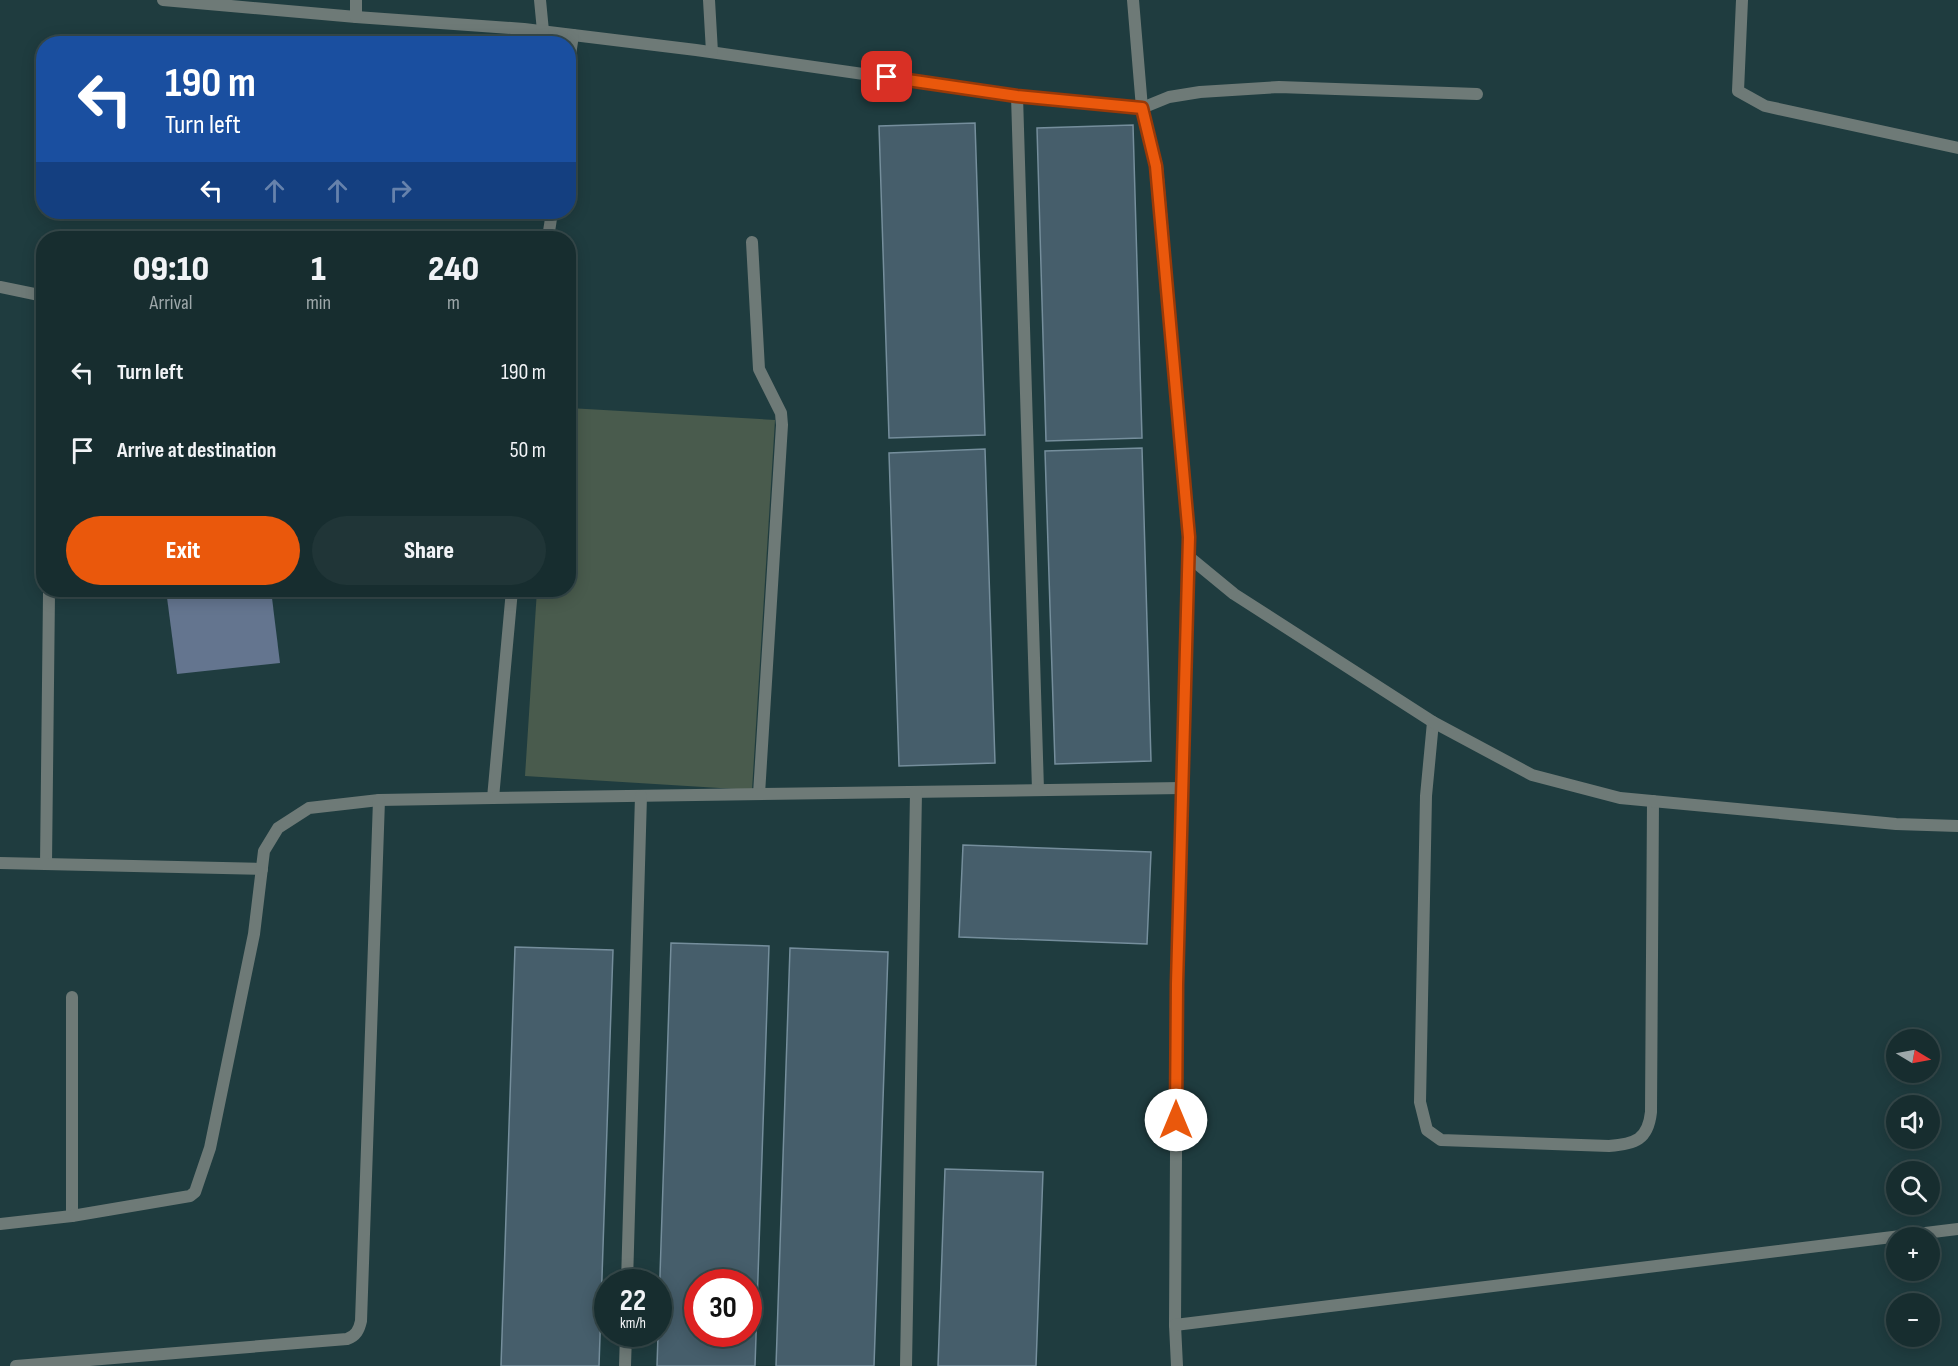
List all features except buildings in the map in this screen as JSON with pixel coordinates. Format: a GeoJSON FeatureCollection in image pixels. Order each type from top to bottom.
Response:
{"type":"FeatureCollection","features":[{"type":"Feature","properties":{"kind":"street"},"geometry":{"type":"LineString","coordinates":[[163,0],[543,31],[712,52],[1017,96],[1142,108],[1169,98],[1200,92],[1279,87],[1477,94]]}},
{"type":"Feature","properties":{"kind":"street"},"geometry":{"type":"LineString","coordinates":[[356,0],[356,17]]}},
{"type":"Feature","properties":{"kind":"street"},"geometry":{"type":"LineString","coordinates":[[540,0],[543,31]]}},
{"type":"Feature","properties":{"kind":"street"},"geometry":{"type":"LineString","coordinates":[[708,0],[712,52]]}},
{"type":"Feature","properties":{"kind":"street"},"geometry":{"type":"LineString","coordinates":[[1133,0],[1142,108],[1156,166],[1189,537],[1177,984],[1175,1325],[1177,1366]]}},
{"type":"Feature","properties":{"kind":"street"},"geometry":{"type":"LineString","coordinates":[[1742,0],[1738,91],[1765,106],[1958,148]]}},
{"type":"Feature","properties":{"kind":"street"},"geometry":{"type":"LineString","coordinates":[[1017,96],[1038,790]]}},
{"type":"Feature","properties":{"kind":"street"},"geometry":{"type":"LineString","coordinates":[[752,242],[759,369],[782,413],[759,794]]}},
{"type":"Feature","properties":{"kind":"street"},"geometry":{"type":"LineString","coordinates":[[0,287],[36,294]]}},
{"type":"Feature","properties":{"kind":"street"},"geometry":{"type":"LineString","coordinates":[[1189,556],[1234,594],[1433,722],[1532,775],[1620,798],[1896,824],[1958,826]]}},
{"type":"Feature","properties":{"kind":"street"},"geometry":{"type":"LineString","coordinates":[[46,864],[49,597]]}},
{"type":"Feature","properties":{"kind":"street"},"geometry":{"type":"LineString","coordinates":[[494,798],[511,597]]}},
{"type":"Feature","properties":{"kind":"street"},"geometry":{"type":"LineString","coordinates":[[1433,722],[1426,796],[1420,1102],[1427,1130],[1441,1140],[1609,1146],[1638,1140],[1644,1135],[1651,1112],[1653,801]]}},
{"type":"Feature","properties":{"kind":"street"},"geometry":{"type":"LineString","coordinates":[[0,1224],[72,1216],[190,1196],[195,1192],[210,1148],[254,934],[264,851],[278,828],[309,808],[379,800],[1182,789]]}},
{"type":"Feature","properties":{"kind":"street"},"geometry":{"type":"LineString","coordinates":[[906,1366],[916,792]]}},
{"type":"Feature","properties":{"kind":"street"},"geometry":{"type":"LineString","coordinates":[[627,1269],[641,796]]}},
{"type":"Feature","properties":{"kind":"street"},"geometry":{"type":"LineString","coordinates":[[16,1366],[347,1340],[359,1329],[362,1298],[379,800]]}},
{"type":"Feature","properties":{"kind":"street"},"geometry":{"type":"LineString","coordinates":[[0,863],[262,869]]}},
{"type":"Feature","properties":{"kind":"street"},"geometry":{"type":"LineString","coordinates":[[72,997],[72,1216]]}},
{"type":"Feature","properties":{"kind":"street"},"geometry":{"type":"LineString","coordinates":[[1175,1325],[1958,1229]]}},
{"type":"Feature","properties":{"kind":"street"},"geometry":{"type":"LineString","coordinates":[[625,1366],[626,1347]]}},
{"type":"Feature","properties":{"kind":"green space"},"geometry":{"type":"Polygon","coordinates":[[[576,408],[775,420],[752,790],[525,776],[537,597],[576,597],[576,408]]]}},
{"type":"Feature","properties":{"kind":"water"},"geometry":{"type":"Polygon","coordinates":[[[167,597],[272,597],[280,663],[177,674],[167,597]]]}},
{"type":"Feature","properties":{"kind":"route"},"geometry":{"type":"LineString","coordinates":[[887,77],[1017,96],[1142,108],[1156,166],[1189,537],[1177,984],[1176,1120]]}}]}
